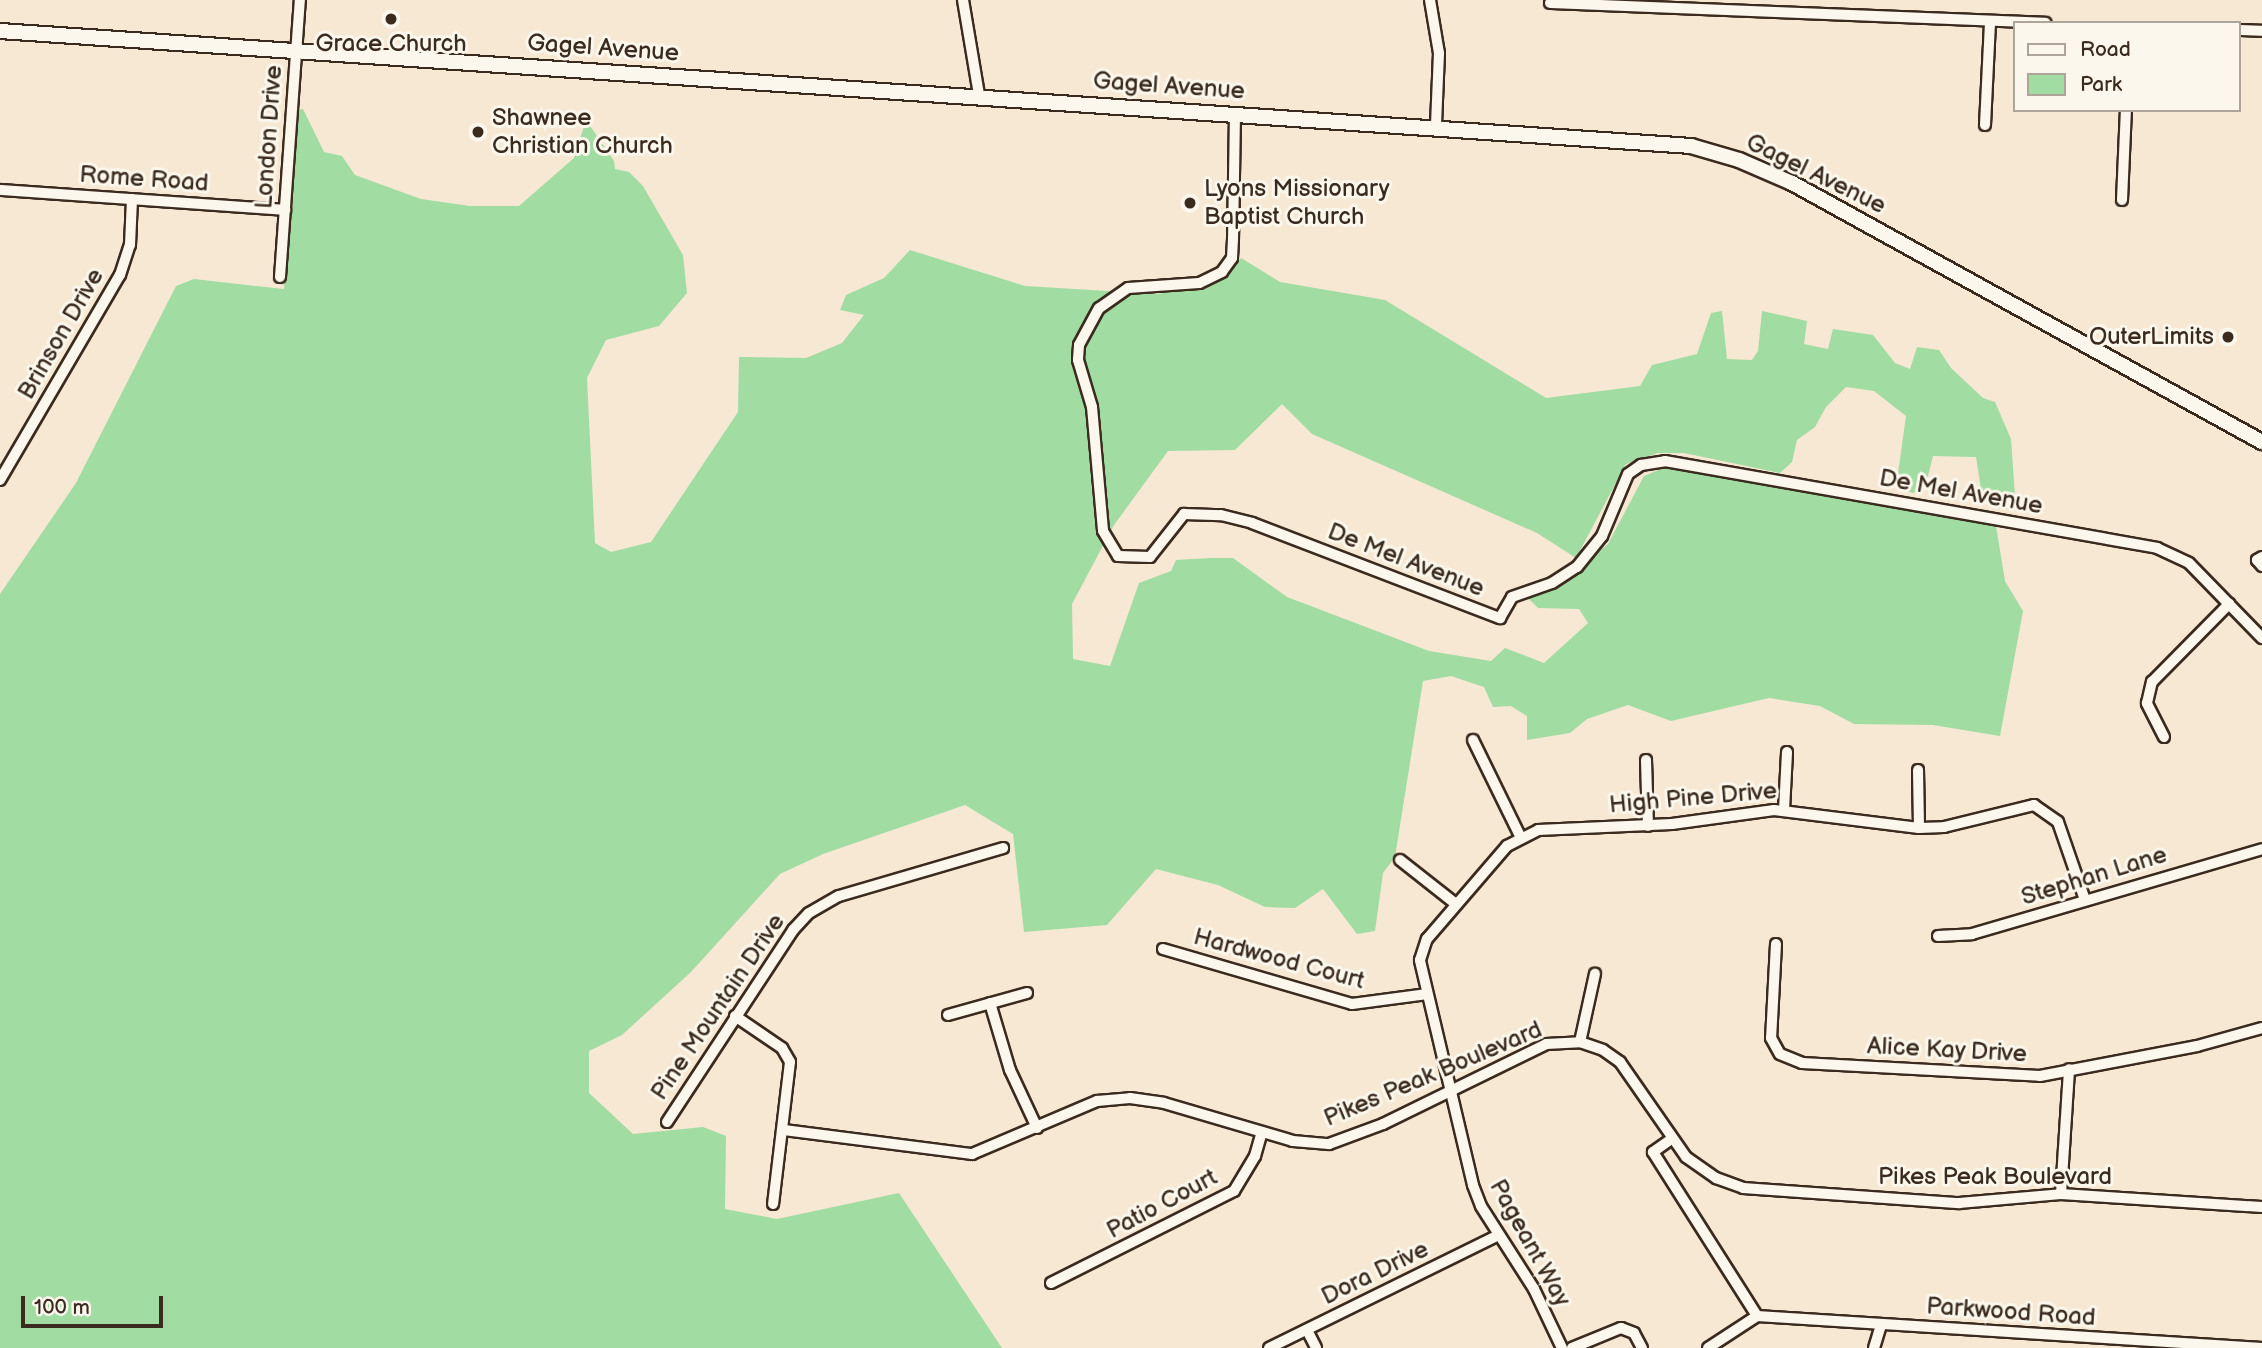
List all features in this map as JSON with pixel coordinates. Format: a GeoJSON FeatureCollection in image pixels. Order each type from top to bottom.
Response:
{"type":"FeatureCollection","features":[{"type":"Feature","properties":{"kind":"street","name":"London Drive"},"geometry":{"type":"LineString","coordinates":[[280,278],[300,0]]}},
{"type":"Feature","properties":{"kind":"street"},"geometry":{"type":"LineString","coordinates":[[963,0],[979,95]]}},
{"type":"Feature","properties":{"kind":"street"},"geometry":{"type":"LineString","coordinates":[[1430,0],[1438,53],[1436,126]]}},
{"type":"Feature","properties":{"kind":"street"},"geometry":{"type":"LineString","coordinates":[[1803,0],[1803,13]]}},
{"type":"Feature","properties":{"kind":"street"},"geometry":{"type":"LineString","coordinates":[[1550,3],[2014,21]]}},
{"type":"Feature","properties":{"kind":"street"},"geometry":{"type":"LineString","coordinates":[[1986,125],[1990,20]]}},
{"type":"Feature","properties":{"kind":"street"},"geometry":{"type":"LineString","coordinates":[[2241,30],[2262,31]]}},
{"type":"Feature","properties":{"kind":"street","name":"Gagel Avenue"},"geometry":{"type":"LineString","coordinates":[[0,31],[1674,144],[1739,160],[1855,217],[2262,442]]}},
{"type":"Feature","properties":{"kind":"street"},"geometry":{"type":"LineString","coordinates":[[2122,200],[2126,112]]}},
{"type":"Feature","properties":{"kind":"street","name":"De Mel Avenue"},"geometry":{"type":"LineString","coordinates":[[1235,113],[1233,240],[1231,258],[1222,272],[1199,283],[1128,288],[1099,308],[1079,345],[1078,360],[1092,407],[1103,531],[1118,556],[1150,557],[1184,514],[1221,515],[1252,523],[1500,618],[1513,597],[1552,583],[1577,567],[1602,536],[1628,474],[1648,462],[1665,461],[2157,548],[2189,563],[2262,638]]}},
{"type":"Feature","properties":{"kind":"street","name":"Rome Road"},"geometry":{"type":"LineString","coordinates":[[0,190],[285,210]]}},
{"type":"Feature","properties":{"kind":"street","name":"Brinson Drive"},"geometry":{"type":"LineString","coordinates":[[0,480],[120,275],[130,244],[132,199]]}},
{"type":"Feature","properties":{"kind":"street"},"geometry":{"type":"LineString","coordinates":[[2262,558],[2257,560],[2262,566]]}},
{"type":"Feature","properties":{"kind":"street"},"geometry":{"type":"LineString","coordinates":[[2164,737],[2147,703],[2152,682],[2229,604]]}},
{"type":"Feature","properties":{"kind":"street"},"geometry":{"type":"LineString","coordinates":[[1473,740],[1521,838]]}},
{"type":"Feature","properties":{"kind":"street"},"geometry":{"type":"LineString","coordinates":[[1784,810],[1787,752]]}},
{"type":"Feature","properties":{"kind":"street"},"geometry":{"type":"LineString","coordinates":[[1646,760],[1648,826]]}},
{"type":"Feature","properties":{"kind":"street"},"geometry":{"type":"LineString","coordinates":[[1917,770],[1919,828]]}},
{"type":"Feature","properties":{"kind":"street","name":"High Pine Drive"},"geometry":{"type":"LineString","coordinates":[[1427,994],[1422,950],[1456,904],[1499,854],[1521,838],[1545,830],[1648,826],[1784,810],[1919,828],[1960,824],[2019,805],[2041,807],[2058,822],[2085,900]]}},
{"type":"Feature","properties":{"kind":"street","name":"Pine Mountain Drive"},"geometry":{"type":"LineString","coordinates":[[667,1122],[793,930],[819,906],[1003,848]]}},
{"type":"Feature","properties":{"kind":"street","name":"Stephan Lane"},"geometry":{"type":"LineString","coordinates":[[1938,936],[1972,934],[2262,849]]}},
{"type":"Feature","properties":{"kind":"street"},"geometry":{"type":"LineString","coordinates":[[1400,860],[1456,904]]}},
{"type":"Feature","properties":{"kind":"street","name":"Alice Kay Drive"},"geometry":{"type":"LineString","coordinates":[[1776,944],[1771,1038],[1786,1058],[1802,1063],[2021,1076],[2197,1046],[2262,1028]]}},
{"type":"Feature","properties":{"kind":"street","name":"Hardwood Court"},"geometry":{"type":"LineString","coordinates":[[1163,949],[1352,1004],[1427,994]]}},
{"type":"Feature","properties":{"kind":"street"},"geometry":{"type":"LineString","coordinates":[[1580,1042],[1595,974]]}},
{"type":"Feature","properties":{"kind":"street"},"geometry":{"type":"LineString","coordinates":[[948,1015],[1027,993]]}},
{"type":"Feature","properties":{"kind":"street","name":"Pageant Way"},"geometry":{"type":"LineString","coordinates":[[1427,994],[1473,1185],[1499,1235],[1534,1289],[1562,1348]]}},
{"type":"Feature","properties":{"kind":"street"},"geometry":{"type":"LineString","coordinates":[[990,1003],[1010,1070],[1037,1128]]}},
{"type":"Feature","properties":{"kind":"street"},"geometry":{"type":"LineString","coordinates":[[735,1016],[782,1048],[790,1062],[784,1130],[772,1204]]}},
{"type":"Feature","properties":{"kind":"street","name":"Pikes Peak Boulevard"},"geometry":{"type":"LineString","coordinates":[[784,1130],[962,1154],[989,1150],[1097,1101],[1130,1098],[1164,1103],[1262,1132],[1329,1144],[1546,1044],[1580,1042],[1603,1049],[1620,1062],[1670,1140],[1704,1171],[1758,1190],[1959,1203],[2061,1194],[2262,1207]]}},
{"type":"Feature","properties":{"kind":"street"},"geometry":{"type":"LineString","coordinates":[[2061,1194],[2069,1069]]}},
{"type":"Feature","properties":{"kind":"street","name":"Patio Court"},"geometry":{"type":"LineString","coordinates":[[1051,1283],[1234,1191],[1250,1167],[1262,1132]]}},
{"type":"Feature","properties":{"kind":"street"},"geometry":{"type":"LineString","coordinates":[[1670,1140],[1653,1152],[1757,1316],[1708,1348]]}},
{"type":"Feature","properties":{"kind":"street","name":"Dora Drive"},"geometry":{"type":"LineString","coordinates":[[1269,1348],[1499,1235]]}},
{"type":"Feature","properties":{"kind":"street","name":"Parkwood Road"},"geometry":{"type":"LineString","coordinates":[[1757,1316],[2099,1343],[2262,1348]]}},
{"type":"Feature","properties":{"kind":"street"},"geometry":{"type":"LineString","coordinates":[[1874,1348],[1881,1325]]}},
{"type":"Feature","properties":{"kind":"street"},"geometry":{"type":"LineString","coordinates":[[1572,1348],[1621,1328],[1634,1333],[1642,1348]]}},
{"type":"Feature","properties":{"kind":"street"},"geometry":{"type":"LineString","coordinates":[[1307,1330],[1316,1348]]}},
{"type":"Feature","properties":{"kind":"green space"},"geometry":{"type":"Polygon","coordinates":[[[303,109],[324,152],[342,156],[355,175],[421,199],[470,206],[519,206],[574,158],[586,120],[614,161],[615,169],[629,172],[643,186],[683,255],[687,293],[659,326],[606,340],[587,378],[595,543],[611,552],[651,542],[738,412],[739,357],[806,358],[842,343],[864,315],[840,310],[846,295],[884,278],[910,250],[1025,286],[1158,294],[1227,278],[1241,258],[1280,282],[1385,300],[1546,398],[1640,386],[1652,365],[1697,354],[1711,313],[1722,311],[1727,359],[1752,360],[1758,351],[1762,311],[1807,321],[1804,344],[1828,349],[1833,329],[1873,335],[1895,363],[1910,369],[1917,347],[1939,350],[1951,368],[1983,398],[1995,402],[2011,439],[2016,510],[1994,507],[1982,496],[1976,457],[1933,456],[1925,488],[1913,493],[1896,488],[1906,416],[1874,391],[1846,387],[1826,407],[1815,427],[1797,440],[1792,462],[1780,473],[1684,453],[1658,453],[1626,464],[1576,558],[1537,533],[1312,434],[1282,404],[1235,450],[1168,451],[1114,525],[1072,604],[1073,659],[1110,666],[1139,583],[1171,571],[1176,560],[1233,558],[1287,597],[1429,651],[1491,661],[1505,648],[1544,663],[1588,623],[1579,609],[1538,608],[1527,597],[1558,585],[1608,544],[1644,476],[1673,464],[1996,526],[2005,581],[2023,611],[2000,736],[1933,725],[1854,724],[1820,706],[1769,698],[1671,721],[1628,705],[1587,719],[1570,733],[1527,740],[1527,716],[1511,706],[1493,707],[1484,687],[1451,676],[1423,681],[1395,857],[1383,873],[1375,931],[1357,934],[1323,889],[1295,908],[1265,907],[1218,885],[1156,869],[1107,925],[1024,932],[1013,834],[965,805],[823,854],[780,874],[691,972],[622,1035],[589,1051],[589,1093],[633,1134],[703,1127],[726,1136],[725,1209],[777,1219],[899,1193],[1002,1348],[0,1348],[0,594],[76,483],[176,286],[194,279],[284,289],[297,110],[303,109]]]}},
{"type":"Feature","properties":{"kind":"place","name":"Grace Church"},"geometry":{"type":"Point","coordinates":[391,19]}},
{"type":"Feature","properties":{"kind":"place","name":"Shawnee Christian Church"},"geometry":{"type":"Point","coordinates":[478,132]}},
{"type":"Feature","properties":{"kind":"place","name":"Lyons Missionary Baptist Church"},"geometry":{"type":"Point","coordinates":[1190,203]}},
{"type":"Feature","properties":{"kind":"place","name":"OuterLimits"},"geometry":{"type":"Point","coordinates":[2228,337]}}]}
